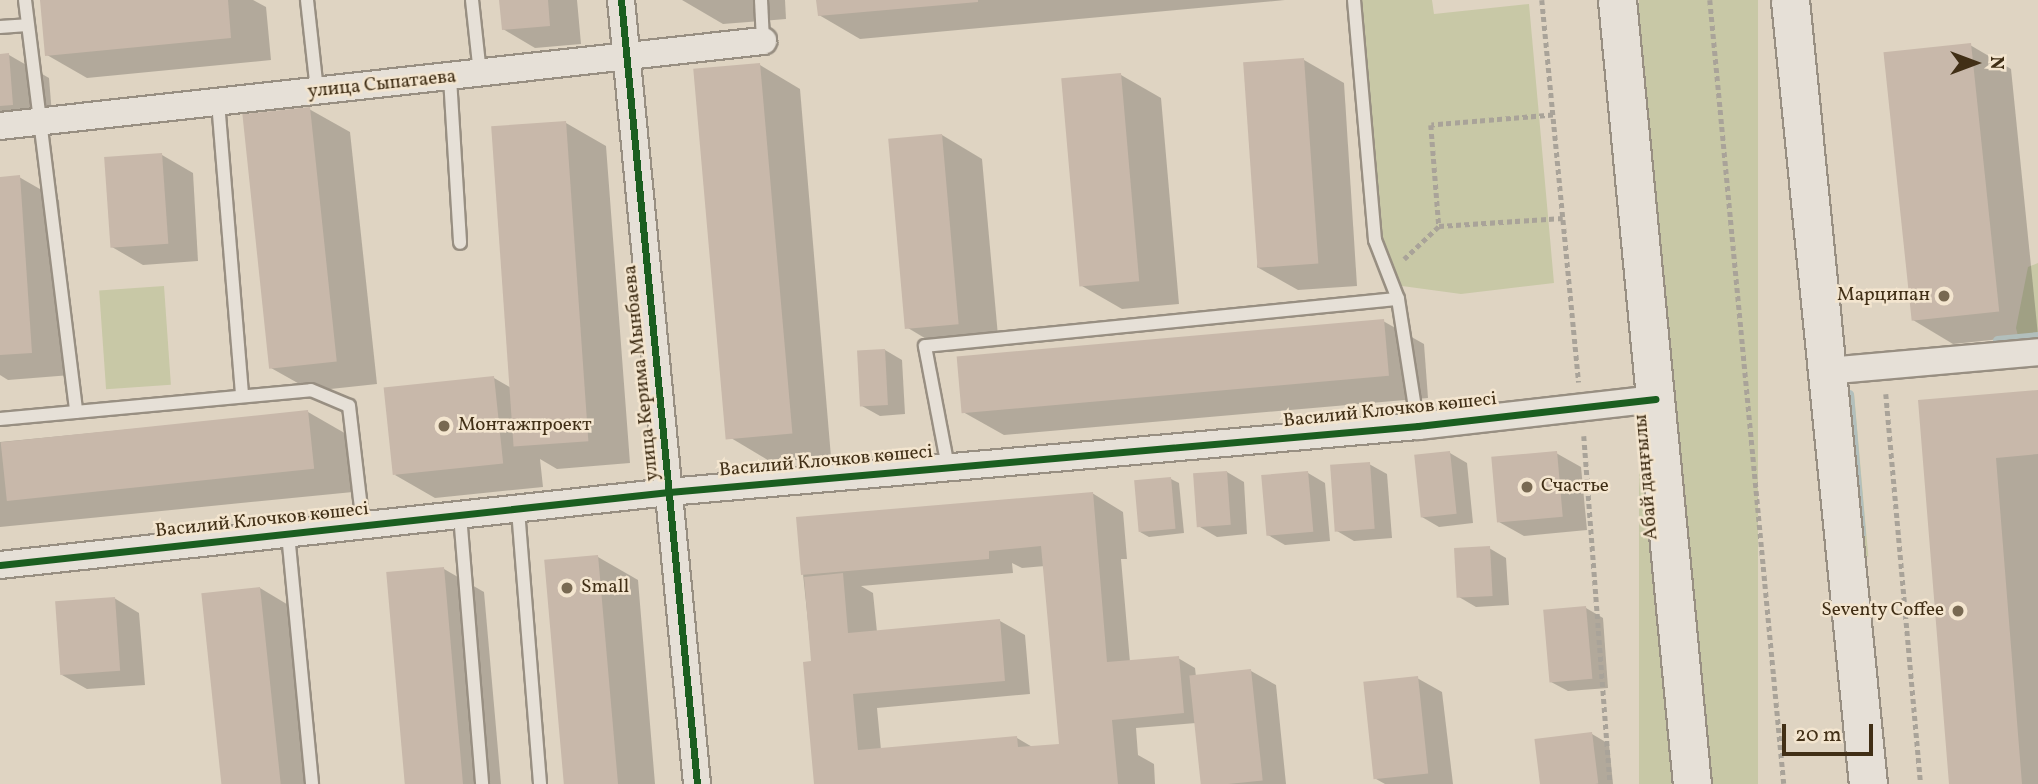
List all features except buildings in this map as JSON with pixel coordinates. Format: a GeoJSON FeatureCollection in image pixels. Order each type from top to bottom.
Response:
{"type":"FeatureCollection","features":[{"type":"Feature","properties":{"kind":"main road","name":"Абай даңғылы"},"geometry":{"type":"LineString","coordinates":[[1618,0],[1692,784]]}},
{"type":"Feature","properties":{"kind":"main road"},"geometry":{"type":"LineString","coordinates":[[1790,0],[1868,784]]}},
{"type":"Feature","properties":{"kind":"street","name":"улица Керима Мынбаева"},"geometry":{"type":"LineString","coordinates":[[621,0],[697,784]]}},
{"type":"Feature","properties":{"kind":"street","name":"улица Сыпатаева"},"geometry":{"type":"LineString","coordinates":[[0,126],[626,59],[763,40]]}},
{"type":"Feature","properties":{"kind":"street"},"geometry":{"type":"LineString","coordinates":[[1827,371],[2038,352]]}},
{"type":"Feature","properties":{"kind":"street","name":"Василий Клочков көшесі"},"geometry":{"type":"LineString","coordinates":[[0,565],[669,492],[1418,426],[1655,399]]}},
{"type":"Feature","properties":{"kind":"lane"},"geometry":{"type":"LineString","coordinates":[[25,0],[37,122],[76,412]]}},
{"type":"Feature","properties":{"kind":"lane"},"geometry":{"type":"LineString","coordinates":[[307,0],[317,91]]}},
{"type":"Feature","properties":{"kind":"lane"},"geometry":{"type":"LineString","coordinates":[[472,0],[480,74]]}},
{"type":"Feature","properties":{"kind":"lane"},"geometry":{"type":"LineString","coordinates":[[761,0],[763,40]]}},
{"type":"Feature","properties":{"kind":"lane"},"geometry":{"type":"LineString","coordinates":[[1354,0],[1376,240],[1398,299],[1418,426]]}},
{"type":"Feature","properties":{"kind":"lane"},"geometry":{"type":"LineString","coordinates":[[0,27],[27,25]]}},
{"type":"Feature","properties":{"kind":"lane"},"geometry":{"type":"LineString","coordinates":[[450,78],[460,243]]}},
{"type":"Feature","properties":{"kind":"lane"},"geometry":{"type":"LineString","coordinates":[[218,102],[242,396]]}},
{"type":"Feature","properties":{"kind":"lane"},"geometry":{"type":"LineString","coordinates":[[947,467],[925,346],[1398,299]]}},
{"type":"Feature","properties":{"kind":"lane"},"geometry":{"type":"LineString","coordinates":[[0,419],[311,390],[349,406],[363,525]]}},
{"type":"Feature","properties":{"kind":"lane"},"geometry":{"type":"LineString","coordinates":[[517,510],[540,784]]}},
{"type":"Feature","properties":{"kind":"lane"},"geometry":{"type":"LineString","coordinates":[[460,515],[482,784]]}},
{"type":"Feature","properties":{"kind":"lane"},"geometry":{"type":"LineString","coordinates":[[288,534],[312,784]]}},
{"type":"Feature","properties":{"kind":"path"},"geometry":{"type":"LineString","coordinates":[[1710,0],[1784,784]]}},
{"type":"Feature","properties":{"kind":"path"},"geometry":{"type":"LineString","coordinates":[[1439,226],[1431,125],[1553,115]]}},
{"type":"Feature","properties":{"kind":"path"},"geometry":{"type":"LineString","coordinates":[[1388,274],[1439,226],[1564,218]]}},
{"type":"Feature","properties":{"kind":"path"},"geometry":{"type":"LineString","coordinates":[[1886,389],[1921,784]]}},
{"type":"Feature","properties":{"kind":"path"},"geometry":{"type":"LineString","coordinates":[[1905,601],[1912,600]]}},
{"type":"Feature","properties":{"kind":"green space"},"geometry":{"type":"Polygon","coordinates":[[[1354,0],[1432,0],[1434,14],[1529,4],[1554,283],[1461,294],[1402,286],[1375,240],[1354,0]]]}},
{"type":"Feature","properties":{"kind":"green space"},"geometry":{"type":"Polygon","coordinates":[[[1639,0],[1758,0],[1758,784],[1639,784],[1639,0]]]}},
{"type":"Feature","properties":{"kind":"green space"},"geometry":{"type":"Polygon","coordinates":[[[2038,263],[2038,342],[2020,344],[2016,328],[2028,267],[2038,263]]]}},
{"type":"Feature","properties":{"kind":"green space"},"geometry":{"type":"Polygon","coordinates":[[[164,286],[171,385],[106,389],[99,291],[164,286]]]}},
{"type":"Feature","properties":{"kind":"green space"},"geometry":{"type":"Polygon","coordinates":[[[1854,393],[1868,556],[1843,559],[1829,395],[1854,393]]]}},
{"type":"Feature","properties":{"kind":"waterway"},"geometry":{"type":"LineString","coordinates":[[1997,340],[2038,336]]}},
{"type":"Feature","properties":{"kind":"waterway"},"geometry":{"type":"LineString","coordinates":[[1849,394],[1861,533]]}},
{"type":"Feature","properties":{"kind":"cycle path"},"geometry":{"type":"LineString","coordinates":[[621,0],[697,784]]}},
{"type":"Feature","properties":{"kind":"cycle path"},"geometry":{"type":"LineString","coordinates":[[0,565],[669,492],[1418,426],[1655,399]]}},
{"type":"Feature","properties":{"kind":"place","name":"Марципан"},"geometry":{"type":"Point","coordinates":[1944,296]}},
{"type":"Feature","properties":{"kind":"place","name":"Монтажпроект"},"geometry":{"type":"Point","coordinates":[444,426]}},
{"type":"Feature","properties":{"kind":"place","name":"Счастье"},"geometry":{"type":"Point","coordinates":[1527,487]}},
{"type":"Feature","properties":{"kind":"place","name":"Small"},"geometry":{"type":"Point","coordinates":[567,588]}},
{"type":"Feature","properties":{"kind":"place","name":"Seventy Coffee"},"geometry":{"type":"Point","coordinates":[1958,611]}}]}
